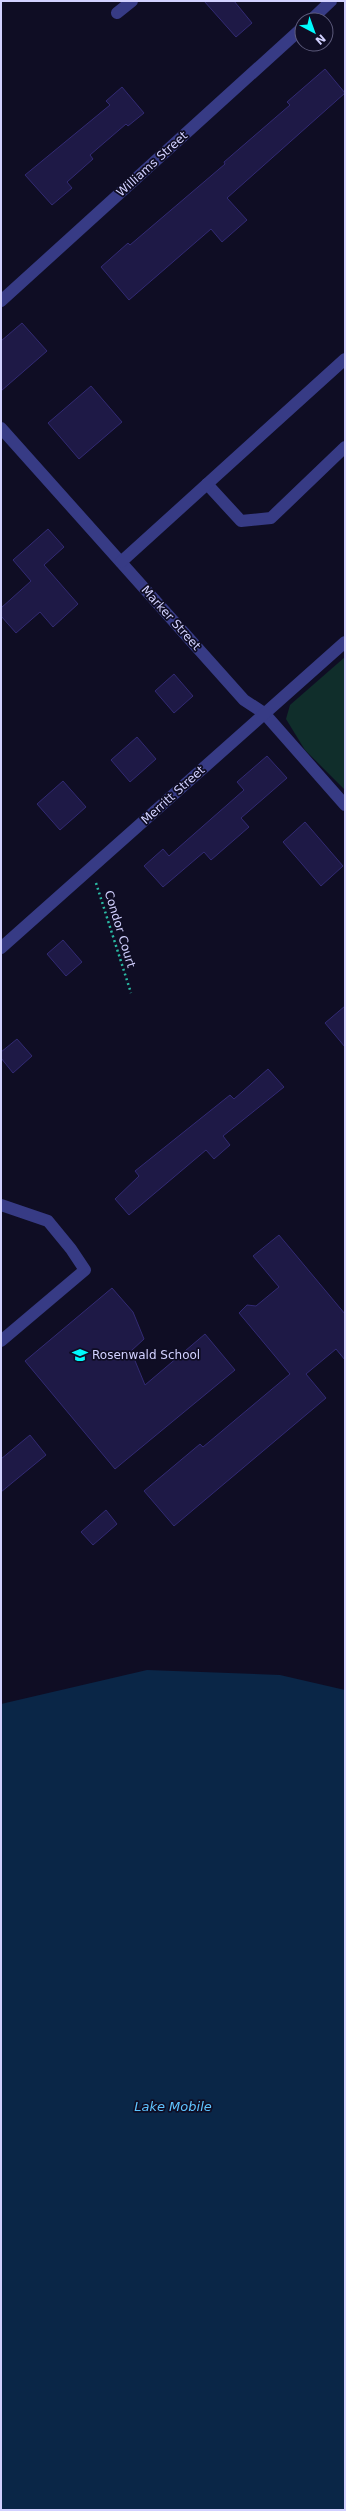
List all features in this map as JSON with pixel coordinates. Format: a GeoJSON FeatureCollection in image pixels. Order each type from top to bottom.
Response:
{"type":"FeatureCollection","features":[{"type":"Feature","properties":{"kind":"street"},"geometry":{"type":"LineString","coordinates":[[118,13],[132,1]]}},
{"type":"Feature","properties":{"kind":"street"},"geometry":{"type":"LineString","coordinates":[[319,12],[332,1]]}},
{"type":"Feature","properties":{"kind":"street","name":"Williams Street"},"geometry":{"type":"LineString","coordinates":[[1,301],[294,35]]}},
{"type":"Feature","properties":{"kind":"street"},"geometry":{"type":"LineString","coordinates":[[121,562],[345,359]]}},
{"type":"Feature","properties":{"kind":"street","name":"Marker Street"},"geometry":{"type":"LineString","coordinates":[[1,428],[244,700],[264,713],[345,805]]}},
{"type":"Feature","properties":{"kind":"street"},"geometry":{"type":"LineString","coordinates":[[207,484],[241,521],[271,518],[345,448]]}},
{"type":"Feature","properties":{"kind":"street","name":"Merritt Street"},"geometry":{"type":"LineString","coordinates":[[1,948],[345,642]]}},
{"type":"Feature","properties":{"kind":"street"},"geometry":{"type":"LineString","coordinates":[[1,1205],[48,1221],[71,1249],[85,1270],[1,1341]]}},
{"type":"Feature","properties":{"kind":"path","name":"Condor Court"},"geometry":{"type":"LineString","coordinates":[[87,872],[97,884],[131,994]]}},
{"type":"Feature","properties":{"kind":"green space"},"geometry":{"type":"Polygon","coordinates":[[[345,657],[344,789],[305,750],[286,719],[290,705],[345,657]]]}},
{"type":"Feature","properties":{"kind":"water","name":"Lake Mobile"},"geometry":{"type":"Polygon","coordinates":[[[147,1670],[280,1675],[345,1690],[345,2510],[1,2510],[1,1704],[147,1670]]]}},
{"type":"Feature","properties":{"kind":"building"},"geometry":{"type":"Polygon","coordinates":[[[204,1],[234,1],[252,23],[236,37],[204,1]]]}},
{"type":"Feature","properties":{"kind":"building"},"geometry":{"type":"Polygon","coordinates":[[[325,69],[345,93],[227,198],[247,220],[222,242],[211,229],[129,300],[101,267],[128,243],[130,245],[225,164],[224,162],[290,105],[287,102],[325,69]]]}},
{"type":"Feature","properties":{"kind":"building"},"geometry":{"type":"Polygon","coordinates":[[[122,87],[144,113],[128,126],[126,124],[90,155],[93,159],[67,182],[72,188],[52,205],[25,175],[110,105],[106,101],[122,87]]]}},
{"type":"Feature","properties":{"kind":"building"},"geometry":{"type":"Polygon","coordinates":[[[22,323],[47,351],[1,391],[1,341],[22,323]]]}},
{"type":"Feature","properties":{"kind":"building"},"geometry":{"type":"Polygon","coordinates":[[[91,386],[122,422],[79,459],[48,423],[91,386]]]}},
{"type":"Feature","properties":{"kind":"building"},"geometry":{"type":"Polygon","coordinates":[[[48,529],[64,547],[44,565],[78,604],[53,627],[40,612],[16,633],[1,616],[1,608],[31,581],[13,560],[48,529]]]}},
{"type":"Feature","properties":{"kind":"building"},"geometry":{"type":"Polygon","coordinates":[[[174,674],[193,696],[174,713],[155,691],[174,674]]]}},
{"type":"Feature","properties":{"kind":"building"},"geometry":{"type":"Polygon","coordinates":[[[137,737],[156,759],[130,782],[111,760],[137,737]]]}},
{"type":"Feature","properties":{"kind":"building"},"geometry":{"type":"Polygon","coordinates":[[[267,756],[287,778],[241,818],[249,827],[211,860],[204,852],[163,887],[144,866],[163,849],[169,856],[244,790],[237,782],[267,756]]]}},
{"type":"Feature","properties":{"kind":"building"},"geometry":{"type":"Polygon","coordinates":[[[63,781],[86,807],[60,830],[37,804],[63,781]]]}},
{"type":"Feature","properties":{"kind":"building"},"geometry":{"type":"Polygon","coordinates":[[[305,822],[343,866],[321,886],[283,842],[305,822]]]}},
{"type":"Feature","properties":{"kind":"building"},"geometry":{"type":"Polygon","coordinates":[[[63,940],[82,962],[66,976],[47,954],[63,940]]]}},
{"type":"Feature","properties":{"kind":"building"},"geometry":{"type":"Polygon","coordinates":[[[345,1006],[345,1047],[325,1023],[345,1006]]]}},
{"type":"Feature","properties":{"kind":"building"},"geometry":{"type":"Polygon","coordinates":[[[17,1039],[32,1056],[13,1073],[1,1058],[1,1052],[17,1039]]]}},
{"type":"Feature","properties":{"kind":"building"},"geometry":{"type":"Polygon","coordinates":[[[268,1069],[284,1087],[223,1136],[230,1145],[214,1159],[206,1150],[129,1215],[115,1199],[139,1176],[135,1171],[230,1095],[234,1099],[268,1069]]]}},
{"type":"Feature","properties":{"kind":"building"},"geometry":{"type":"Polygon","coordinates":[[[279,1235],[345,1314],[345,1360],[336,1349],[306,1374],[326,1398],[174,1526],[144,1491],[200,1444],[203,1447],[290,1374],[239,1313],[247,1305],[256,1306],[279,1287],[253,1256],[279,1235]]]}},
{"type":"Feature","properties":{"kind":"building"},"geometry":{"type":"Polygon","coordinates":[[[112,1288],[133,1312],[144,1339],[131,1351],[145,1385],[205,1334],[235,1370],[115,1469],[25,1361],[112,1288]]]}},
{"type":"Feature","properties":{"kind":"building"},"geometry":{"type":"Polygon","coordinates":[[[30,1435],[46,1455],[1,1492],[1,1459],[30,1435]]]}},
{"type":"Feature","properties":{"kind":"building"},"geometry":{"type":"Polygon","coordinates":[[[106,1510],[117,1524],[93,1545],[81,1532],[106,1510]]]}},
{"type":"Feature","properties":{"kind":"place","name":"Rosenwald School"},"geometry":{"type":"Point","coordinates":[80,1355]}}]}
